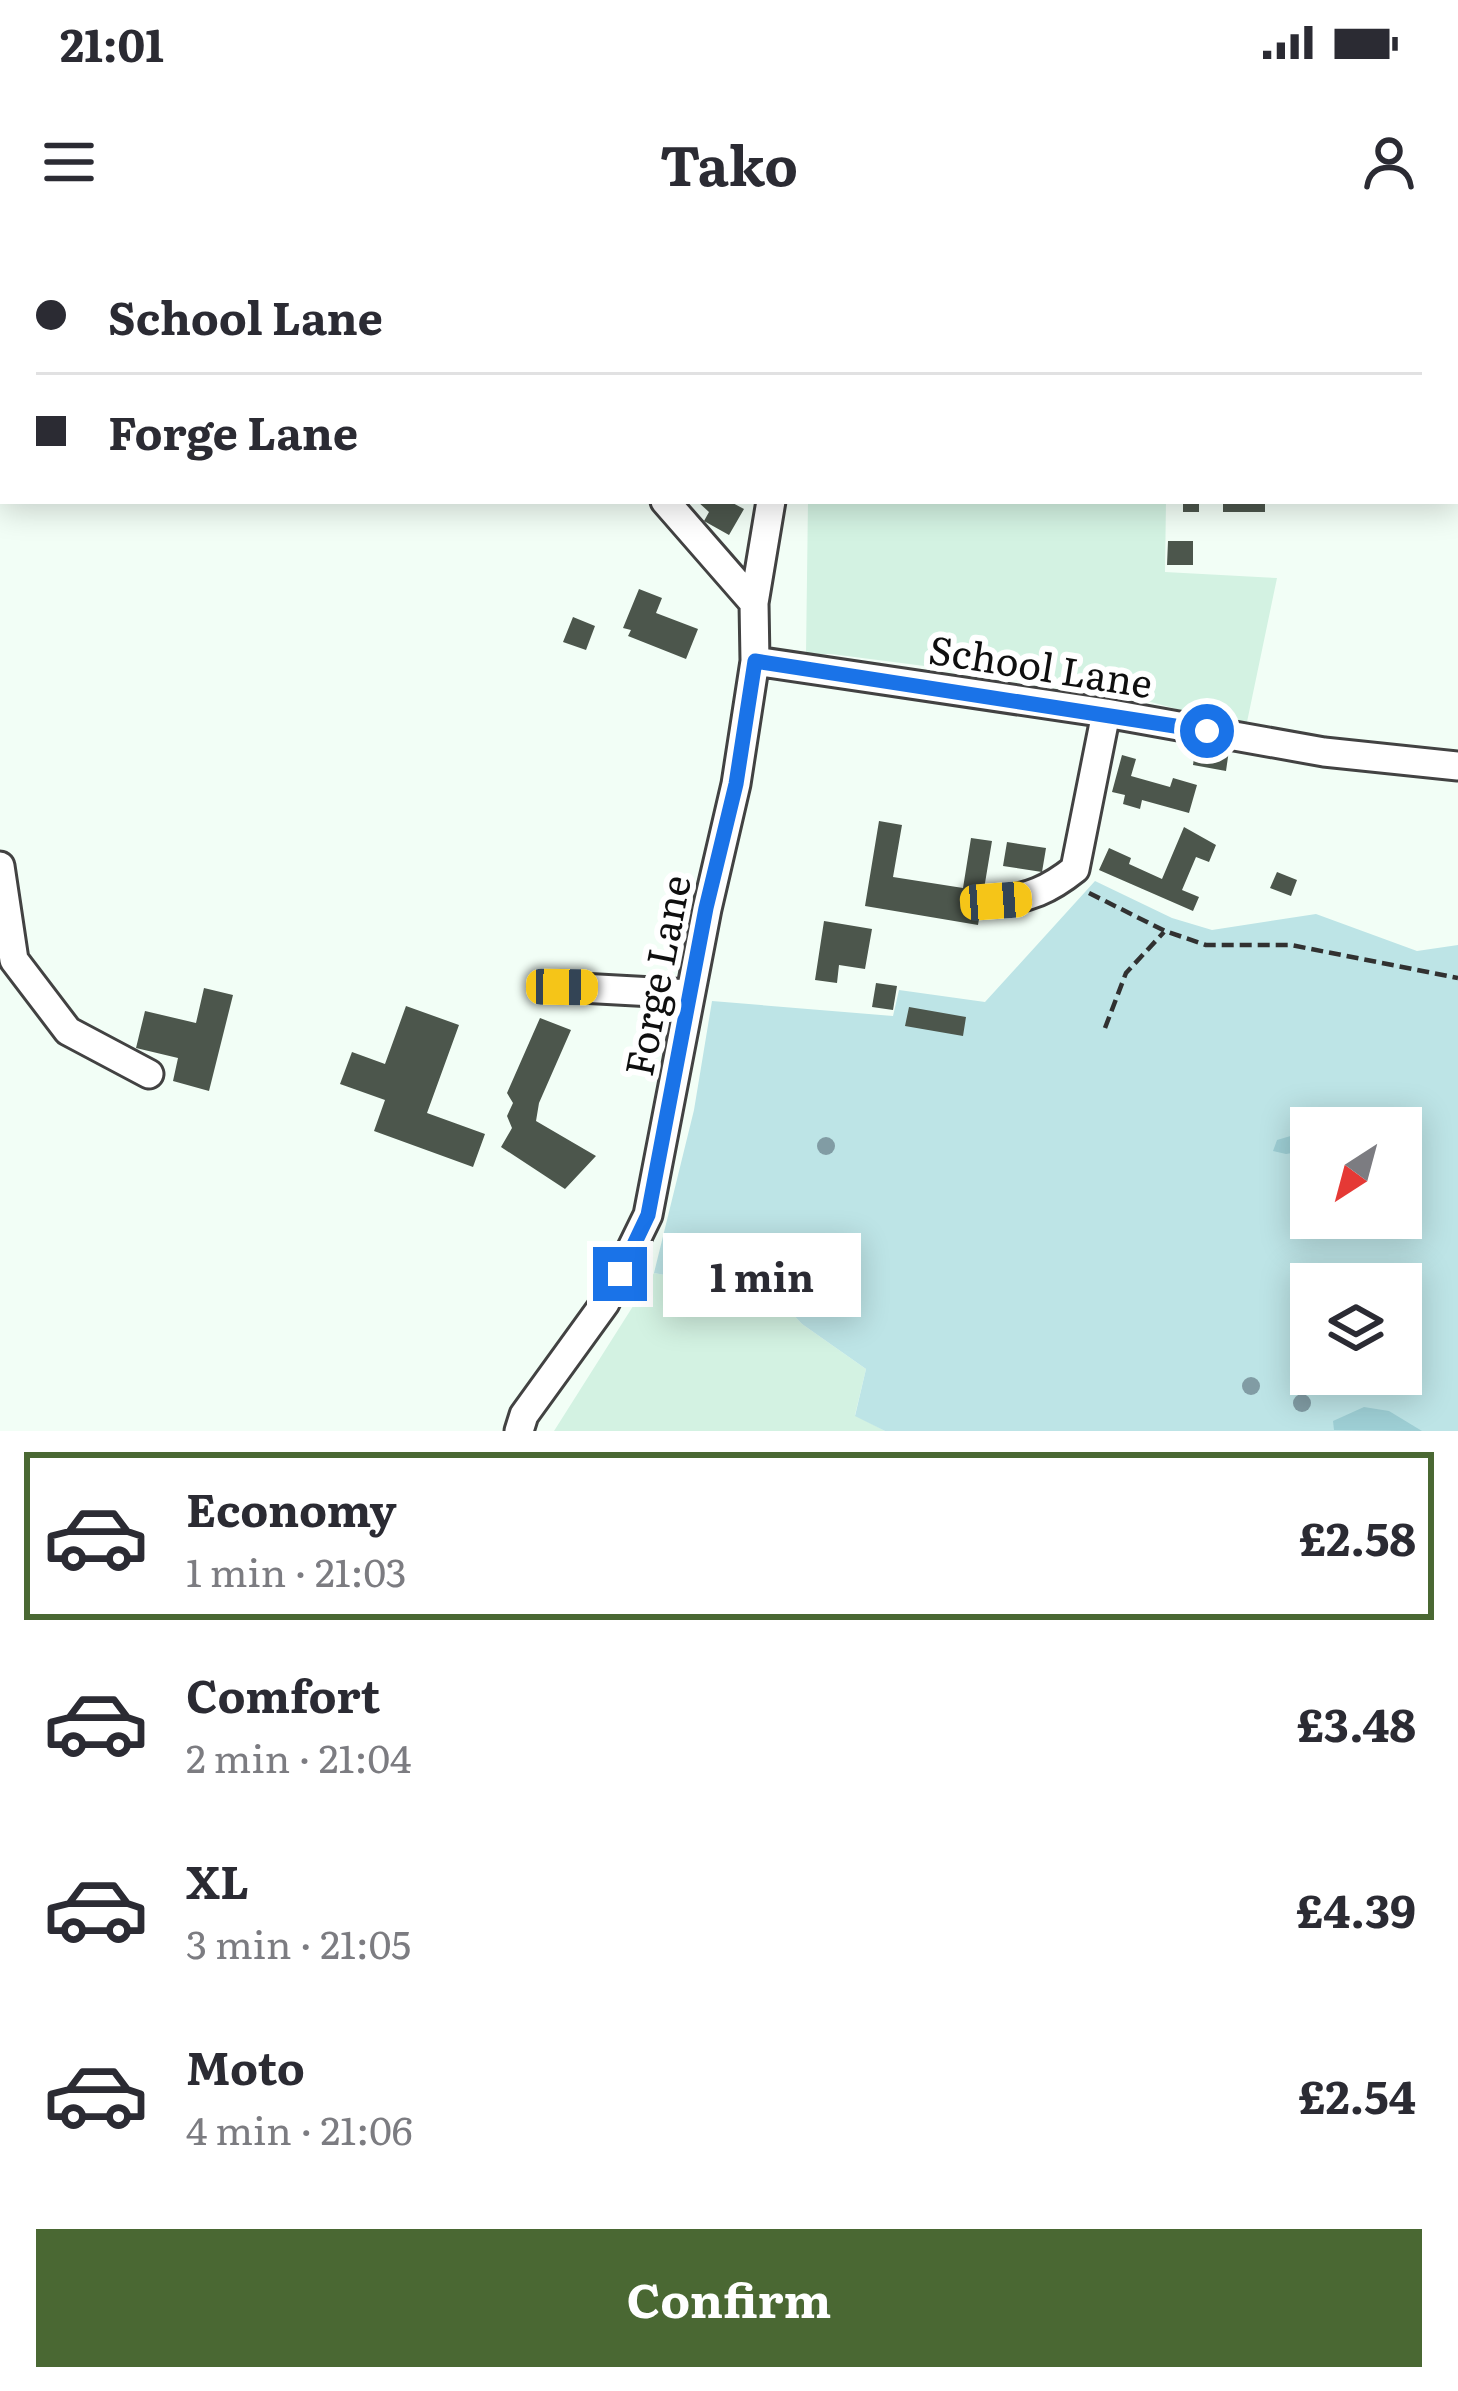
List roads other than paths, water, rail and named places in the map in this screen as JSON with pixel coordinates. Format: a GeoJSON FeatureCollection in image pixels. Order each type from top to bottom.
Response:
{"type":"FeatureCollection","features":[{"type":"Feature","properties":{"kind":"street"},"geometry":{"type":"LineString","coordinates":[[668,504],[754,603]]}},
{"type":"Feature","properties":{"kind":"street","name":"Forge Lane"},"geometry":{"type":"LineString","coordinates":[[518,1431],[524,1415],[605,1304],[648,1215],[736,784],[755,661],[754,603],[770,504]]}},
{"type":"Feature","properties":{"kind":"street","name":"School Lane"},"geometry":{"type":"LineString","coordinates":[[755,661],[1106,712],[1324,752],[1458,766]]}},
{"type":"Feature","properties":{"kind":"street"},"geometry":{"type":"LineString","coordinates":[[996,901],[1042,891],[1075,869],[1106,712]]}},
{"type":"Feature","properties":{"kind":"street"},"geometry":{"type":"LineString","coordinates":[[0,866],[14,960],[68,1031],[149,1074]]}},
{"type":"Feature","properties":{"kind":"street"},"geometry":{"type":"LineString","coordinates":[[562,987],[690,994]]}}]}
